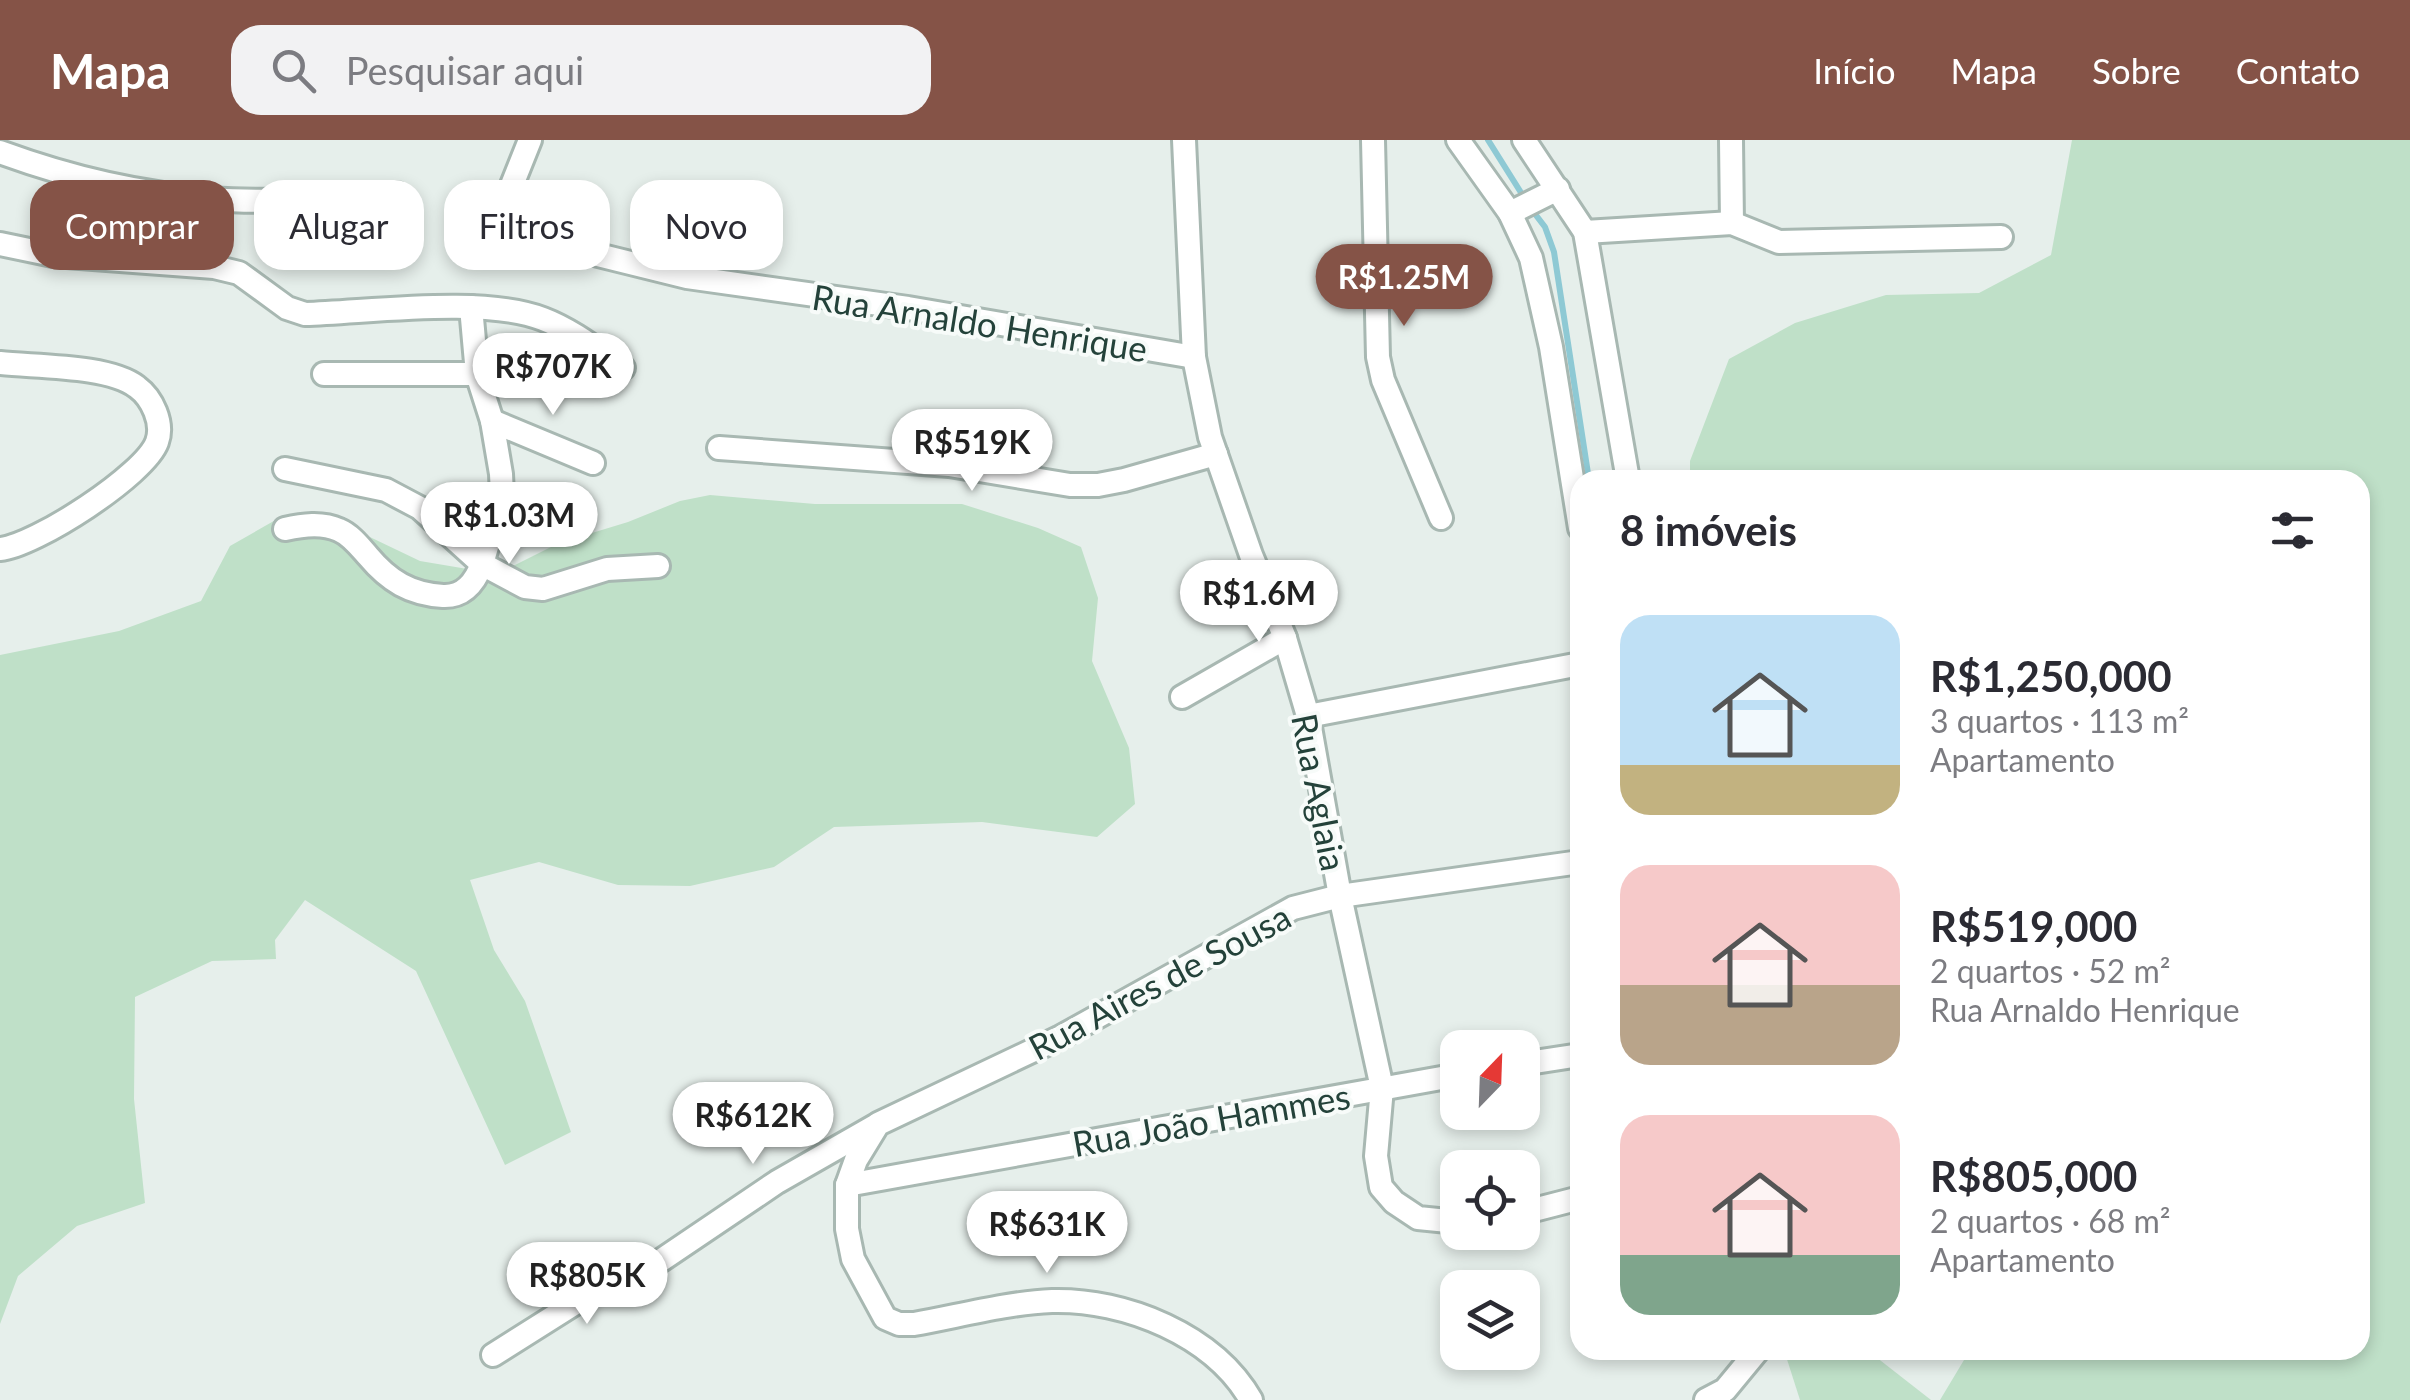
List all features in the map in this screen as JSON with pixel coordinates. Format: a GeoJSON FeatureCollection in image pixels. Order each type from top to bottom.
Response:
{"type":"FeatureCollection","features":[{"type":"Feature","properties":{"kind":"street"},"geometry":{"type":"LineString","coordinates":[[514,180],[530,140]]}},
{"type":"Feature","properties":{"kind":"street","name":"Rua Aglaia"},"geometry":{"type":"LineString","coordinates":[[1184,140],[1194,357],[1216,454],[1285,638],[1308,716],[1340,896],[1382,1088],[1376,1156],[1381,1186],[1394,1202],[1418,1218],[1440,1220]]}},
{"type":"Feature","properties":{"kind":"street"},"geometry":{"type":"LineString","coordinates":[[1373,140],[1378,356],[1383,380],[1441,518]]}},
{"type":"Feature","properties":{"kind":"street"},"geometry":{"type":"LineString","coordinates":[[1458,140],[1521,207],[1552,347],[1571,470]]}},
{"type":"Feature","properties":{"kind":"street"},"geometry":{"type":"LineString","coordinates":[[1524,140],[1586,232],[1626,470]]}},
{"type":"Feature","properties":{"kind":"street"},"geometry":{"type":"LineString","coordinates":[[1731,140],[1732,223]]}},
{"type":"Feature","properties":{"kind":"street"},"geometry":{"type":"LineString","coordinates":[[0,152],[50,170],[115,185],[213,199],[254,198]]}},
{"type":"Feature","properties":{"kind":"street"},"geometry":{"type":"LineString","coordinates":[[1521,207],[1558,190]]}},
{"type":"Feature","properties":{"kind":"street"},"geometry":{"type":"LineString","coordinates":[[1586,232],[1732,223],[1780,242],[2001,237]]}},
{"type":"Feature","properties":{"kind":"street"},"geometry":{"type":"LineString","coordinates":[[0,244],[53,255],[227,270],[239,273],[287,308],[305,314],[471,307],[512,311],[543,319],[573,334],[622,368]]}},
{"type":"Feature","properties":{"kind":"street","name":"Rua Arnaldo Henrique"},"geometry":{"type":"LineString","coordinates":[[610,258],[687,277],[908,308],[1194,357]]}},
{"type":"Feature","properties":{"kind":"street"},"geometry":{"type":"LineString","coordinates":[[284,529],[304,525],[336,528],[348,534],[378,568],[401,586],[419,593],[461,593],[476,579],[502,496],[498,450],[477,374],[471,307]]}},
{"type":"Feature","properties":{"kind":"street"},"geometry":{"type":"LineString","coordinates":[[0,363],[119,378],[137,387],[151,404],[159,424],[152,452],[102,496],[27,543],[0,549]]}},
{"type":"Feature","properties":{"kind":"street"},"geometry":{"type":"LineString","coordinates":[[324,374],[477,374]]}},
{"type":"Feature","properties":{"kind":"street"},"geometry":{"type":"LineString","coordinates":[[492,421],[593,463]]}},
{"type":"Feature","properties":{"kind":"street"},"geometry":{"type":"LineString","coordinates":[[718,448],[963,466],[1098,485],[1216,454]]}},
{"type":"Feature","properties":{"kind":"street"},"geometry":{"type":"LineString","coordinates":[[285,469],[386,490],[420,508],[482,564],[524,587],[543,589],[607,569],[658,566]]}},
{"type":"Feature","properties":{"kind":"street"},"geometry":{"type":"LineString","coordinates":[[1182,697],[1285,638]]}},
{"type":"Feature","properties":{"kind":"street"},"geometry":{"type":"LineString","coordinates":[[1308,716],[1570,666]]}},
{"type":"Feature","properties":{"kind":"street","name":"Rua Aires de Sousa"},"geometry":{"type":"LineString","coordinates":[[493,1354],[596,1290],[660,1261],[777,1182],[878,1124],[1059,1038],[1264,922],[1316,900],[1570,863]]}},
{"type":"Feature","properties":{"kind":"street"},"geometry":{"type":"LineString","coordinates":[[1540,1061],[1570,1057]]}},
{"type":"Feature","properties":{"kind":"street","name":"Rua João Hammes"},"geometry":{"type":"LineString","coordinates":[[848,1184],[1440,1079]]}},
{"type":"Feature","properties":{"kind":"street"},"geometry":{"type":"LineString","coordinates":[[878,1124],[856,1160],[848,1184],[846,1229],[853,1259],[885,1318],[899,1324],[914,1324],[1053,1301],[1131,1314],[1166,1326],[1219,1358],[1239,1379],[1251,1400]]}},
{"type":"Feature","properties":{"kind":"street"},"geometry":{"type":"LineString","coordinates":[[1540,1208],[1570,1201]]}},
{"type":"Feature","properties":{"kind":"street"},"geometry":{"type":"LineString","coordinates":[[1706,1400],[1725,1390],[1750,1360]]}},
{"type":"Feature","properties":{"kind":"green space"},"geometry":{"type":"Polygon","coordinates":[[[2072,140],[2410,140],[2410,1400],[1940,1400],[1964,1360],[2370,1360],[2370,470],[1690,470],[1729,359],[1795,323],[1886,295],[1979,293],[2051,255],[2072,140]]]}},
{"type":"Feature","properties":{"kind":"green space"},"geometry":{"type":"Polygon","coordinates":[[[710,495],[815,504],[962,504],[1038,528],[1081,547],[1098,598],[1092,661],[1129,748],[1135,804],[1097,837],[982,822],[834,827],[774,867],[690,886],[618,885],[539,862],[470,880],[494,950],[525,1001],[571,1132],[505,1165],[416,971],[305,900],[275,940],[276,959],[212,961],[135,997],[134,1099],[145,1203],[77,1226],[18,1276],[0,1324],[0,655],[119,631],[201,601],[230,546],[279,518],[351,528],[420,561],[497,574],[559,543],[680,501],[710,495]]]}},
{"type":"Feature","properties":{"kind":"green space"},"geometry":{"type":"Polygon","coordinates":[[[1787,1360],[1880,1360],[1931,1400],[1800,1400],[1787,1360]]]}},
{"type":"Feature","properties":{"kind":"waterway"},"geometry":{"type":"LineString","coordinates":[[1488,140],[1525,199]]}},
{"type":"Feature","properties":{"kind":"waterway"},"geometry":{"type":"LineString","coordinates":[[1532,210],[1545,227],[1554,252],[1587,470]]}}]}
